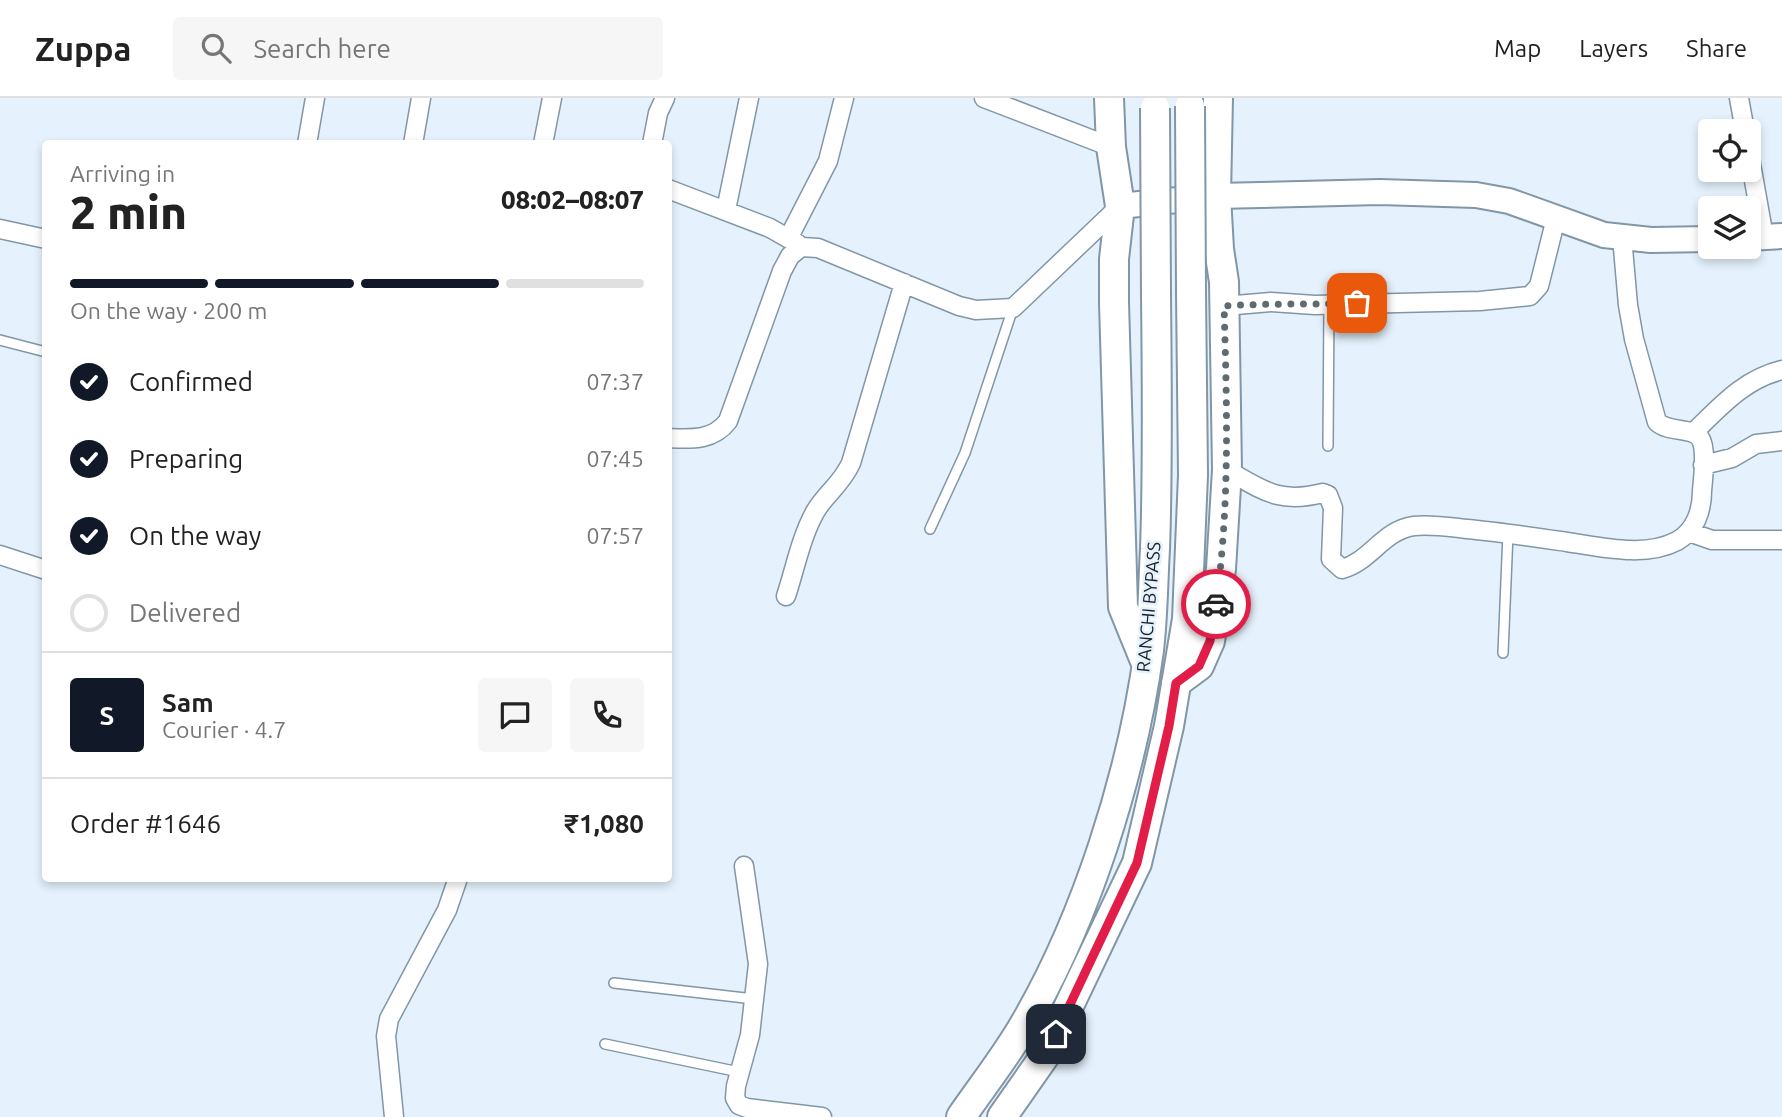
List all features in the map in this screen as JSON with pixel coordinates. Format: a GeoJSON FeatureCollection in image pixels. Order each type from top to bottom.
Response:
{"type":"FeatureCollection","features":[{"type":"Feature","properties":{"kind":"main road"},"geometry":{"type":"LineString","coordinates":[[1109,98],[1111,148],[1120,206],[1114,259],[1114,303],[1123,607],[1146,663]]}},
{"type":"Feature","properties":{"kind":"main road"},"geometry":{"type":"LineString","coordinates":[[1176,683],[1199,666],[1210,641],[1221,569],[1227,470],[1224,282],[1216,197],[1218,98]]}},
{"type":"Feature","properties":{"kind":"main road","name":"RANCHI BYPASS"},"geometry":{"type":"LineString","coordinates":[[1002,1117],[1046,1054],[1137,863],[1169,726],[1187,619],[1193,475],[1190,102]]}},
{"type":"Feature","properties":{"kind":"main road","name":"RANCHI BYPASS"},"geometry":{"type":"LineString","coordinates":[[961,1117],[1021,1030],[1067,941],[1106,838],[1132,737],[1146,663],[1153,586],[1158,474],[1155,103]]}},
{"type":"Feature","properties":{"kind":"street"},"geometry":{"type":"LineString","coordinates":[[308,140],[315,98]]}},
{"type":"Feature","properties":{"kind":"street"},"geometry":{"type":"LineString","coordinates":[[414,140],[421,98]]}},
{"type":"Feature","properties":{"kind":"street"},"geometry":{"type":"LineString","coordinates":[[544,140],[552,98]]}},
{"type":"Feature","properties":{"kind":"street"},"geometry":{"type":"LineString","coordinates":[[653,140],[658,113],[665,98]]}},
{"type":"Feature","properties":{"kind":"street"},"geometry":{"type":"LineString","coordinates":[[726,211],[749,98]]}},
{"type":"Feature","properties":{"kind":"street"},"geometry":{"type":"LineString","coordinates":[[672,438],[696,439],[712,435],[721,430],[728,421],[782,271],[828,161],[844,98]]}},
{"type":"Feature","properties":{"kind":"street"},"geometry":{"type":"LineString","coordinates":[[984,98],[1111,148]]}},
{"type":"Feature","properties":{"kind":"street"},"geometry":{"type":"LineString","coordinates":[[1739,98],[1743,119]]}},
{"type":"Feature","properties":{"kind":"street"},"geometry":{"type":"LineString","coordinates":[[1755,182],[1765,237]]}},
{"type":"Feature","properties":{"kind":"street"},"geometry":{"type":"LineString","coordinates":[[672,191],[795,242],[818,248],[976,310],[1013,308],[1120,206],[1216,197],[1380,192],[1476,195],[1509,201],[1604,235],[1651,240],[1698,239]]}},
{"type":"Feature","properties":{"kind":"street"},"geometry":{"type":"LineString","coordinates":[[1224,306],[1271,303],[1480,302],[1530,296],[1539,285],[1556,218]]}},
{"type":"Feature","properties":{"kind":"street"},"geometry":{"type":"LineString","coordinates":[[0,229],[42,238]]}},
{"type":"Feature","properties":{"kind":"street"},"geometry":{"type":"LineString","coordinates":[[1227,470],[1268,493],[1280,496],[1291,498],[1323,493],[1328,495],[1333,508],[1331,559],[1342,569],[1358,561],[1392,532],[1411,526],[1508,533],[1626,549],[1663,546],[1676,541],[1689,532],[1699,515],[1703,465],[1700,439],[1693,433],[1670,429],[1657,422],[1634,339],[1622,237]]}},
{"type":"Feature","properties":{"kind":"street"},"geometry":{"type":"LineString","coordinates":[[786,596],[811,520],[817,508],[844,480],[851,463],[904,283]]}},
{"type":"Feature","properties":{"kind":"street"},"geometry":{"type":"LineString","coordinates":[[1693,433],[1739,389],[1782,370]]}},
{"type":"Feature","properties":{"kind":"street"},"geometry":{"type":"LineString","coordinates":[[1703,465],[1732,458],[1756,444],[1782,441]]}},
{"type":"Feature","properties":{"kind":"street"},"geometry":{"type":"LineString","coordinates":[[1689,532],[1712,540],[1782,540]]}},
{"type":"Feature","properties":{"kind":"street"},"geometry":{"type":"LineString","coordinates":[[0,555],[42,569]]}},
{"type":"Feature","properties":{"kind":"street"},"geometry":{"type":"LineString","coordinates":[[744,866],[758,964],[750,1035],[739,1072],[735,1098],[739,1105],[747,1108],[822,1117]]}},
{"type":"Feature","properties":{"kind":"street"},"geometry":{"type":"LineString","coordinates":[[394,1117],[386,1036],[389,1018],[447,910],[457,882]]}},
{"type":"Feature","properties":{"kind":"lane"},"geometry":{"type":"LineString","coordinates":[[1328,446],[1329,304]]}},
{"type":"Feature","properties":{"kind":"lane"},"geometry":{"type":"LineString","coordinates":[[930,529],[965,453],[1013,308]]}},
{"type":"Feature","properties":{"kind":"lane"},"geometry":{"type":"LineString","coordinates":[[0,341],[42,351]]}},
{"type":"Feature","properties":{"kind":"lane"},"geometry":{"type":"LineString","coordinates":[[1503,653],[1508,533]]}},
{"type":"Feature","properties":{"kind":"lane"},"geometry":{"type":"LineString","coordinates":[[614,983],[754,999]]}},
{"type":"Feature","properties":{"kind":"lane"},"geometry":{"type":"LineString","coordinates":[[605,1044],[739,1072]]}},
{"type":"Feature","properties":{"kind":"way so far"},"geometry":{"type":"LineString","coordinates":[[1216,604],[1221,569],[1227,470],[1224,306],[1357,303]]}},
{"type":"Feature","properties":{"kind":"route"},"geometry":{"type":"LineString","coordinates":[[1056,1034],[1137,863],[1169,726],[1176,683],[1199,666],[1210,641],[1216,604]]}}]}
